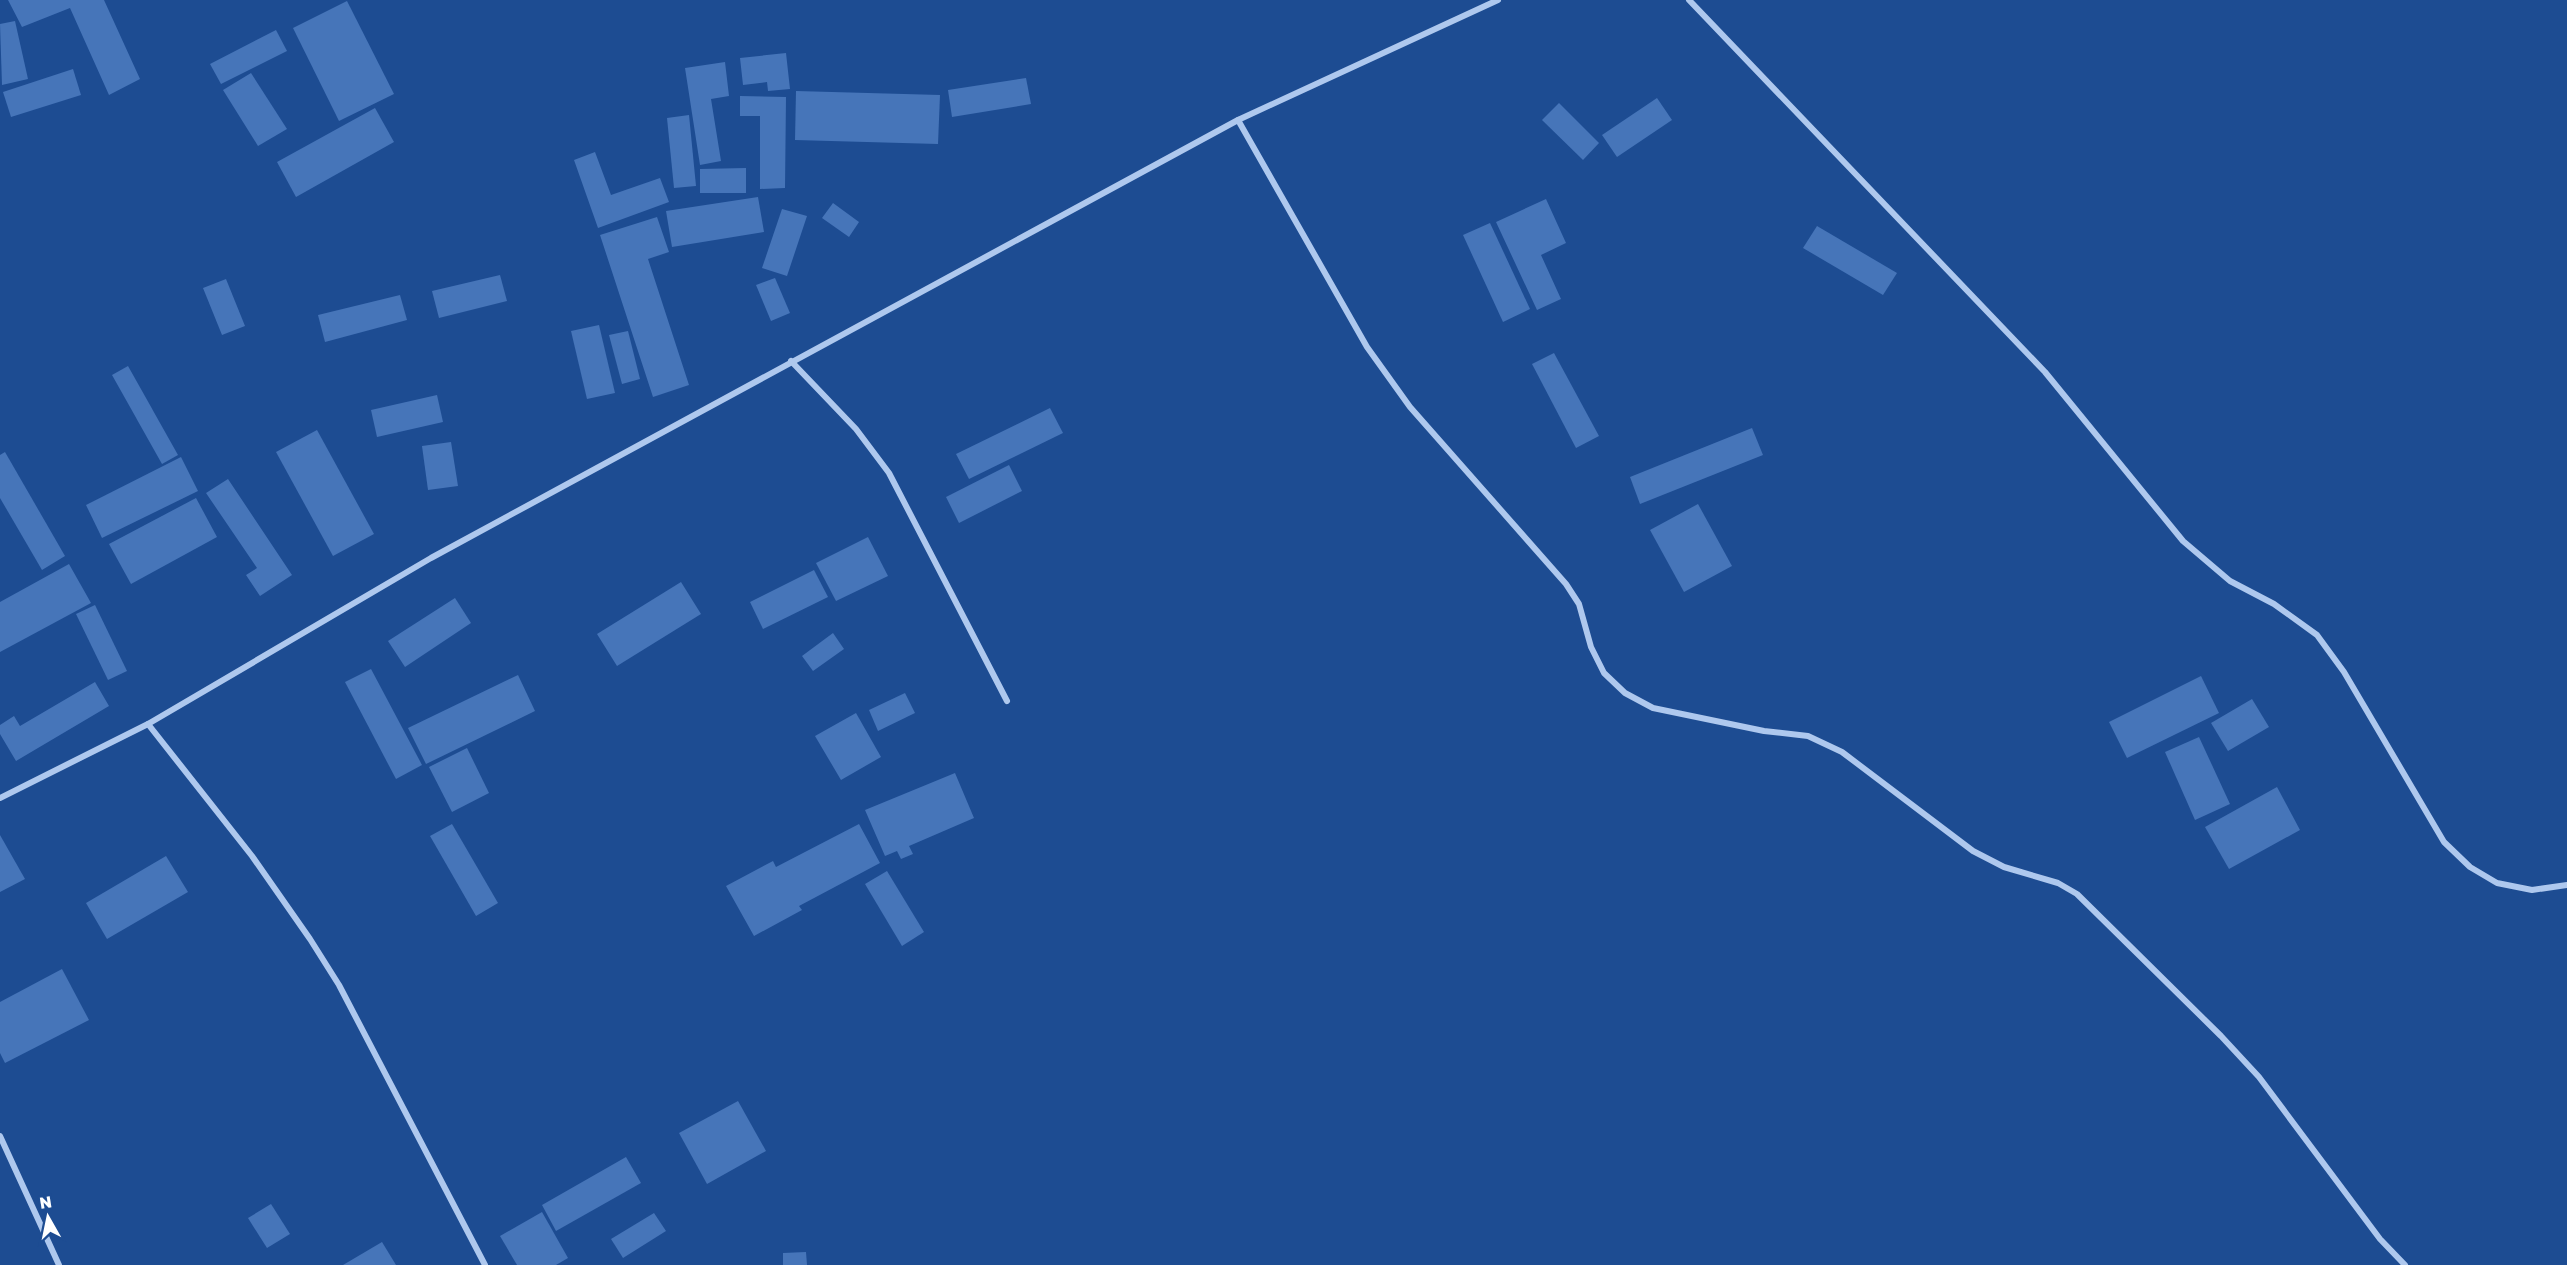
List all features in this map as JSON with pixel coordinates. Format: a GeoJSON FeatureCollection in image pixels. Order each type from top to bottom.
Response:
{"type":"FeatureCollection","features":[{"type":"Feature","properties":{"kind":"street"},"geometry":{"type":"LineString","coordinates":[[0,798],[147,724],[431,558],[1238,120],[1497,0]]}},
{"type":"Feature","properties":{"kind":"street"},"geometry":{"type":"LineString","coordinates":[[1689,0],[2046,372],[2183,541],[2230,581],[2274,604],[2317,635],[2344,672],[2444,842],[2470,867],[2498,883],[2532,890],[2567,885]]}},
{"type":"Feature","properties":{"kind":"street"},"geometry":{"type":"LineString","coordinates":[[1238,120],[1367,347],[1410,407],[1566,584],[1579,604],[1591,647],[1604,673],[1625,693],[1653,708],[1764,731],[1808,736],[1842,752],[1973,851],[2004,867],[2058,883],[2077,894],[2221,1036],[2259,1077],[2380,1239],[2405,1265]]}},
{"type":"Feature","properties":{"kind":"street"},"geometry":{"type":"LineString","coordinates":[[791,361],[856,429],[889,473],[1008,701]]}},
{"type":"Feature","properties":{"kind":"street"},"geometry":{"type":"LineString","coordinates":[[147,724],[252,856],[316,948],[339,985],[485,1265]]}},
{"type":"Feature","properties":{"kind":"street"},"geometry":{"type":"LineString","coordinates":[[0,1136],[59,1265]]}},
{"type":"Feature","properties":{"kind":"building"},"geometry":{"type":"Polygon","coordinates":[[[8,0],[104,0],[140,79],[109,95],[70,8],[22,27],[8,0]]]}},
{"type":"Feature","properties":{"kind":"building"},"geometry":{"type":"Polygon","coordinates":[[[347,1],[394,94],[339,121],[293,28],[347,1]]]}},
{"type":"Feature","properties":{"kind":"building"},"geometry":{"type":"Polygon","coordinates":[[[15,21],[28,79],[2,85],[0,24],[15,21]]]}},
{"type":"Feature","properties":{"kind":"building"},"geometry":{"type":"Polygon","coordinates":[[[276,30],[287,51],[221,84],[210,64],[276,30]]]}},
{"type":"Feature","properties":{"kind":"building"},"geometry":{"type":"Polygon","coordinates":[[[786,53],[790,89],[768,91],[767,82],[743,85],[740,58],[786,53]]]}},
{"type":"Feature","properties":{"kind":"building"},"geometry":{"type":"Polygon","coordinates":[[[725,62],[729,96],[711,99],[721,161],[700,165],[685,68],[725,62]]]}},
{"type":"Feature","properties":{"kind":"building"},"geometry":{"type":"Polygon","coordinates":[[[73,69],[81,95],[11,117],[3,92],[73,69]]]}},
{"type":"Feature","properties":{"kind":"building"},"geometry":{"type":"Polygon","coordinates":[[[251,73],[287,129],[258,146],[223,90],[251,73]]]}},
{"type":"Feature","properties":{"kind":"building"},"geometry":{"type":"Polygon","coordinates":[[[1026,78],[1031,104],[952,117],[948,90],[1026,78]]]}},
{"type":"Feature","properties":{"kind":"building"},"geometry":{"type":"Polygon","coordinates":[[[796,91],[940,95],[938,144],[795,140],[796,91]]]}},
{"type":"Feature","properties":{"kind":"building"},"geometry":{"type":"Polygon","coordinates":[[[740,96],[786,97],[785,188],[760,189],[760,116],[740,116],[740,96]]]}},
{"type":"Feature","properties":{"kind":"building"},"geometry":{"type":"Polygon","coordinates":[[[1657,98],[1672,120],[1617,157],[1602,135],[1657,98]]]}},
{"type":"Feature","properties":{"kind":"building"},"geometry":{"type":"Polygon","coordinates":[[[1559,103],[1599,143],[1583,160],[1542,120],[1559,103]]]}},
{"type":"Feature","properties":{"kind":"building"},"geometry":{"type":"Polygon","coordinates":[[[375,108],[394,142],[296,197],[277,162],[375,108]]]}},
{"type":"Feature","properties":{"kind":"building"},"geometry":{"type":"Polygon","coordinates":[[[689,115],[696,186],[674,188],[667,118],[689,115]]]}},
{"type":"Feature","properties":{"kind":"building"},"geometry":{"type":"Polygon","coordinates":[[[595,152],[611,195],[660,178],[669,202],[598,228],[574,160],[595,152]]]}},
{"type":"Feature","properties":{"kind":"building"},"geometry":{"type":"Polygon","coordinates":[[[746,168],[746,193],[700,193],[700,169],[746,168]]]}},
{"type":"Feature","properties":{"kind":"building"},"geometry":{"type":"Polygon","coordinates":[[[758,197],[764,232],[672,247],[666,211],[758,197]]]}},
{"type":"Feature","properties":{"kind":"building"},"geometry":{"type":"Polygon","coordinates":[[[1546,199],[1566,243],[1541,255],[1561,299],[1537,310],[1496,222],[1546,199]]]}},
{"type":"Feature","properties":{"kind":"building"},"geometry":{"type":"Polygon","coordinates":[[[833,203],[859,222],[849,237],[822,218],[833,203]]]}},
{"type":"Feature","properties":{"kind":"building"},"geometry":{"type":"Polygon","coordinates":[[[782,209],[807,216],[787,276],[762,268],[782,209]]]}},
{"type":"Feature","properties":{"kind":"building"},"geometry":{"type":"Polygon","coordinates":[[[657,217],[669,252],[648,259],[689,385],[653,397],[600,235],[657,217]]]}},
{"type":"Feature","properties":{"kind":"building"},"geometry":{"type":"Polygon","coordinates":[[[1490,223],[1530,309],[1503,322],[1463,235],[1490,223]]]}},
{"type":"Feature","properties":{"kind":"building"},"geometry":{"type":"Polygon","coordinates":[[[1817,226],[1897,273],[1883,295],[1803,248],[1817,226]]]}},
{"type":"Feature","properties":{"kind":"building"},"geometry":{"type":"Polygon","coordinates":[[[500,275],[507,301],[439,318],[432,291],[500,275]]]}},
{"type":"Feature","properties":{"kind":"building"},"geometry":{"type":"Polygon","coordinates":[[[775,278],[790,313],[771,321],[756,285],[775,278]]]}},
{"type":"Feature","properties":{"kind":"building"},"geometry":{"type":"Polygon","coordinates":[[[226,279],[245,326],[222,335],[203,288],[226,279]]]}},
{"type":"Feature","properties":{"kind":"building"},"geometry":{"type":"Polygon","coordinates":[[[400,295],[407,320],[325,342],[318,315],[400,295]]]}},
{"type":"Feature","properties":{"kind":"building"},"geometry":{"type":"Polygon","coordinates":[[[599,325],[615,393],[587,399],[571,331],[599,325]]]}},
{"type":"Feature","properties":{"kind":"building"},"geometry":{"type":"Polygon","coordinates":[[[628,331],[640,379],[622,384],[609,335],[628,331]]]}},
{"type":"Feature","properties":{"kind":"building"},"geometry":{"type":"Polygon","coordinates":[[[1554,353],[1599,436],[1576,448],[1532,364],[1554,353]]]}},
{"type":"Feature","properties":{"kind":"building"},"geometry":{"type":"Polygon","coordinates":[[[128,366],[178,455],[162,464],[112,375],[128,366]]]}},
{"type":"Feature","properties":{"kind":"building"},"geometry":{"type":"Polygon","coordinates":[[[437,395],[443,422],[377,437],[371,410],[437,395]]]}},
{"type":"Feature","properties":{"kind":"building"},"geometry":{"type":"Polygon","coordinates":[[[1050,408],[1063,433],[969,479],[956,454],[1050,408]]]}},
{"type":"Feature","properties":{"kind":"building"},"geometry":{"type":"Polygon","coordinates":[[[1752,428],[1763,455],[1640,504],[1630,477],[1752,428]]]}},
{"type":"Feature","properties":{"kind":"building"},"geometry":{"type":"Polygon","coordinates":[[[317,430],[374,534],[333,556],[276,452],[317,430]]]}},
{"type":"Feature","properties":{"kind":"building"},"geometry":{"type":"Polygon","coordinates":[[[451,442],[458,486],[428,490],[422,446],[451,442]]]}},
{"type":"Feature","properties":{"kind":"building"},"geometry":{"type":"Polygon","coordinates":[[[5,452],[65,556],[42,570],[0,498],[0,455],[5,452]]]}},
{"type":"Feature","properties":{"kind":"building"},"geometry":{"type":"Polygon","coordinates":[[[181,457],[198,491],[102,538],[86,505],[181,457]]]}},
{"type":"Feature","properties":{"kind":"building"},"geometry":{"type":"Polygon","coordinates":[[[1009,465],[1022,491],[959,523],[946,497],[1009,465]]]}},
{"type":"Feature","properties":{"kind":"building"},"geometry":{"type":"Polygon","coordinates":[[[228,479],[292,575],[260,596],[246,575],[257,568],[206,493],[228,479]]]}},
{"type":"Feature","properties":{"kind":"building"},"geometry":{"type":"Polygon","coordinates":[[[196,498],[217,537],[131,584],[109,544],[196,498]]]}},
{"type":"Feature","properties":{"kind":"building"},"geometry":{"type":"Polygon","coordinates":[[[1698,504],[1732,566],[1684,592],[1650,530],[1698,504]]]}},
{"type":"Feature","properties":{"kind":"building"},"geometry":{"type":"Polygon","coordinates":[[[868,537],[888,576],[836,601],[816,563],[868,537]]]}},
{"type":"Feature","properties":{"kind":"building"},"geometry":{"type":"Polygon","coordinates":[[[69,564],[91,603],[0,652],[0,602],[69,564]]]}},
{"type":"Feature","properties":{"kind":"building"},"geometry":{"type":"Polygon","coordinates":[[[814,570],[828,597],[763,629],[750,602],[814,570]]]}},
{"type":"Feature","properties":{"kind":"building"},"geometry":{"type":"Polygon","coordinates":[[[681,582],[701,614],[617,666],[597,634],[681,582]]]}},
{"type":"Feature","properties":{"kind":"building"},"geometry":{"type":"Polygon","coordinates":[[[455,598],[471,623],[405,667],[388,641],[455,598]]]}},
{"type":"Feature","properties":{"kind":"building"},"geometry":{"type":"Polygon","coordinates":[[[95,605],[127,671],[108,680],[76,614],[95,605]]]}},
{"type":"Feature","properties":{"kind":"building"},"geometry":{"type":"Polygon","coordinates":[[[833,633],[844,649],[813,671],[802,656],[833,633]]]}},
{"type":"Feature","properties":{"kind":"building"},"geometry":{"type":"Polygon","coordinates":[[[371,669],[422,765],[396,779],[345,682],[371,669]]]}},
{"type":"Feature","properties":{"kind":"building"},"geometry":{"type":"Polygon","coordinates":[[[518,675],[535,711],[426,764],[408,728],[518,675]]]}},
{"type":"Feature","properties":{"kind":"building"},"geometry":{"type":"Polygon","coordinates":[[[2201,676],[2219,713],[2127,758],[2109,722],[2201,676]]]}},
{"type":"Feature","properties":{"kind":"building"},"geometry":{"type":"Polygon","coordinates":[[[95,682],[109,706],[16,761],[0,734],[0,725],[14,716],[20,726],[95,682]]]}},
{"type":"Feature","properties":{"kind":"building"},"geometry":{"type":"Polygon","coordinates":[[[905,693],[915,713],[878,731],[869,710],[905,693]]]}},
{"type":"Feature","properties":{"kind":"building"},"geometry":{"type":"Polygon","coordinates":[[[2252,699],[2269,727],[2228,751],[2211,723],[2252,699]]]}},
{"type":"Feature","properties":{"kind":"building"},"geometry":{"type":"Polygon","coordinates":[[[856,713],[881,757],[841,780],[815,736],[856,713]]]}},
{"type":"Feature","properties":{"kind":"building"},"geometry":{"type":"Polygon","coordinates":[[[2199,737],[2230,804],[2195,820],[2165,752],[2199,737]]]}},
{"type":"Feature","properties":{"kind":"building"},"geometry":{"type":"Polygon","coordinates":[[[467,748],[489,793],[452,812],[429,767],[467,748]]]}},
{"type":"Feature","properties":{"kind":"building"},"geometry":{"type":"Polygon","coordinates":[[[955,773],[974,818],[909,846],[913,854],[901,859],[897,851],[885,856],[865,810],[955,773]]]}},
{"type":"Feature","properties":{"kind":"building"},"geometry":{"type":"Polygon","coordinates":[[[2277,787],[2300,830],[2229,869],[2205,827],[2277,787]]]}},
{"type":"Feature","properties":{"kind":"building"},"geometry":{"type":"Polygon","coordinates":[[[452,824],[498,903],[476,916],[430,836],[452,824]]]}},
{"type":"Feature","properties":{"kind":"building"},"geometry":{"type":"Polygon","coordinates":[[[859,824],[880,863],[799,906],[802,910],[754,936],[726,886],[773,861],[776,867],[859,824]]]}},
{"type":"Feature","properties":{"kind":"building"},"geometry":{"type":"Polygon","coordinates":[[[0,835],[25,879],[0,892],[0,835]]]}},
{"type":"Feature","properties":{"kind":"building"},"geometry":{"type":"Polygon","coordinates":[[[166,856],[188,892],[107,939],[86,903],[166,856]]]}},
{"type":"Feature","properties":{"kind":"building"},"geometry":{"type":"Polygon","coordinates":[[[887,871],[924,932],[902,946],[865,884],[887,871]]]}},
{"type":"Feature","properties":{"kind":"building"},"geometry":{"type":"Polygon","coordinates":[[[62,969],[89,1020],[5,1063],[0,1053],[0,1002],[62,969]]]}},
{"type":"Feature","properties":{"kind":"building"},"geometry":{"type":"Polygon","coordinates":[[[738,1101],[766,1151],[707,1184],[679,1133],[738,1101]]]}},
{"type":"Feature","properties":{"kind":"building"},"geometry":{"type":"Polygon","coordinates":[[[626,1157],[641,1183],[556,1231],[542,1205],[626,1157]]]}},
{"type":"Feature","properties":{"kind":"building"},"geometry":{"type":"Polygon","coordinates":[[[271,1204],[290,1234],[267,1248],[248,1218],[271,1204]]]}},
{"type":"Feature","properties":{"kind":"building"},"geometry":{"type":"Polygon","coordinates":[[[542,1212],[568,1258],[556,1265],[517,1265],[500,1236],[542,1212]]]}},
{"type":"Feature","properties":{"kind":"building"},"geometry":{"type":"Polygon","coordinates":[[[654,1213],[666,1231],[623,1258],[611,1239],[654,1213]]]}},
{"type":"Feature","properties":{"kind":"building"},"geometry":{"type":"Polygon","coordinates":[[[382,1242],[396,1265],[343,1265],[382,1242]]]}},
{"type":"Feature","properties":{"kind":"building"},"geometry":{"type":"Polygon","coordinates":[[[806,1252],[807,1265],[783,1265],[783,1253],[806,1252]]]}}]}
